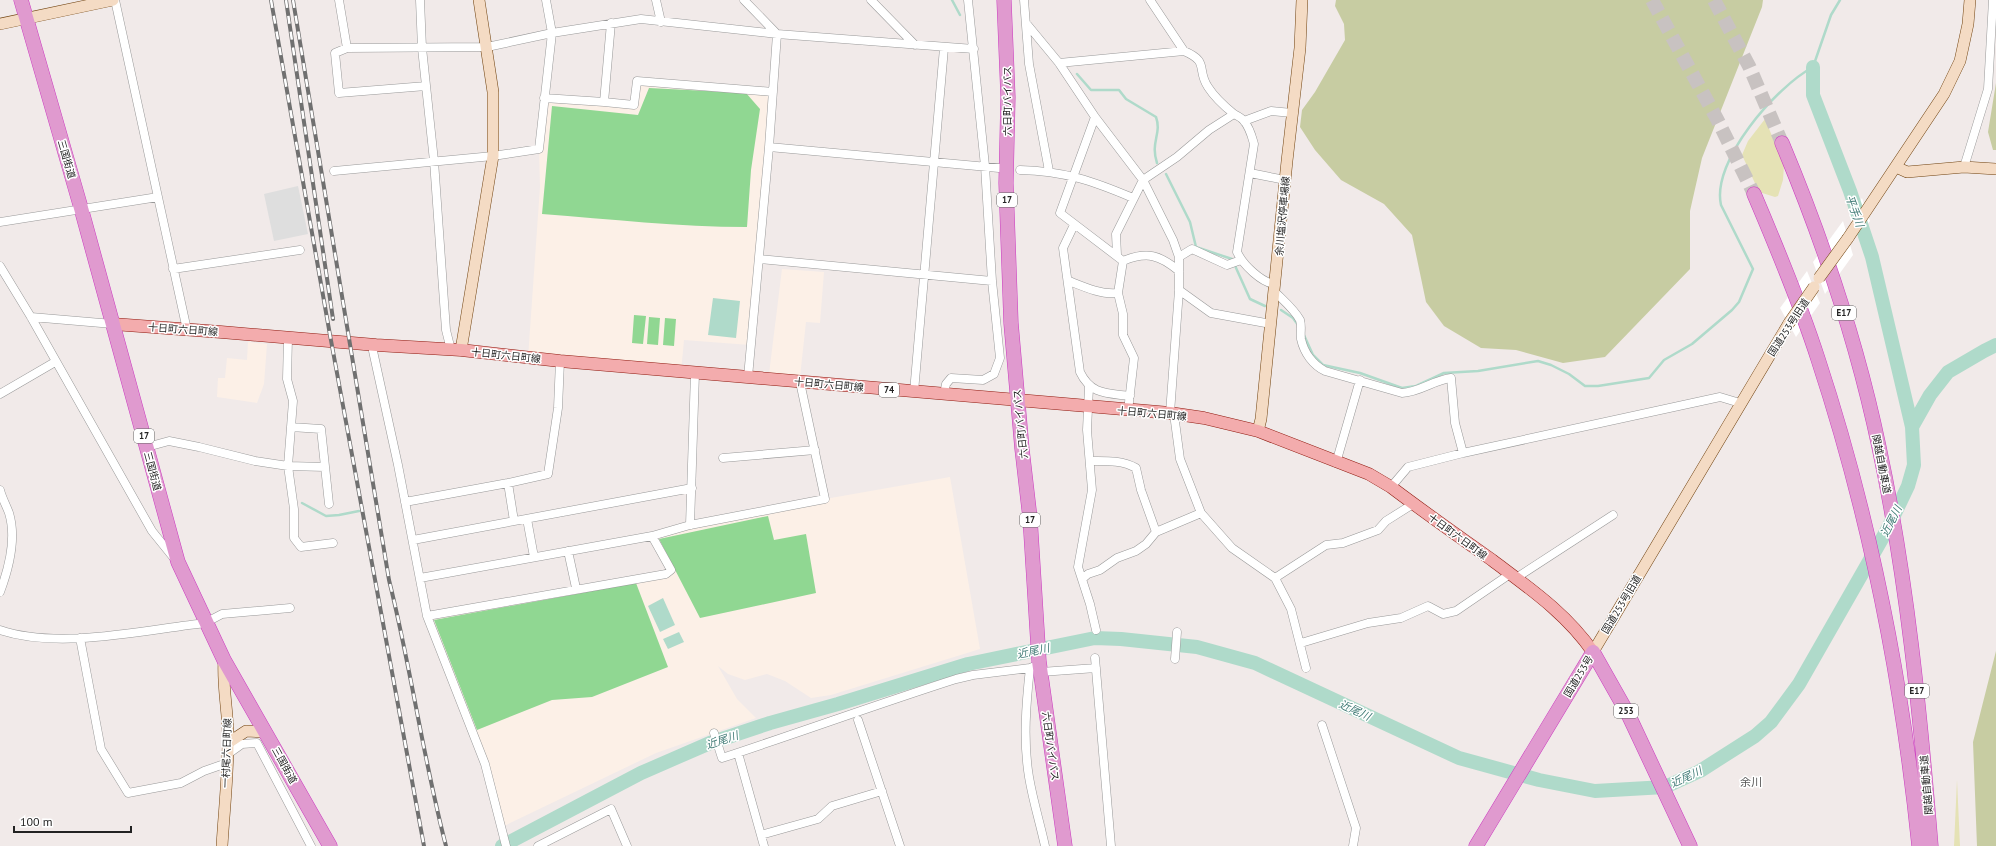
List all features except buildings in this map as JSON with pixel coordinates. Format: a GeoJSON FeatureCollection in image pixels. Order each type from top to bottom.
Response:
{"type":"FeatureCollection","features":[{"type":"Feature","properties":{"kind":"highway","name":"三国街道"},"geometry":{"type":"LineString","coordinates":[[21,0],[81,208],[178,562],[224,660],[330,846]]}},
{"type":"Feature","properties":{"kind":"highway","name":"六日町バイパス"},"geometry":{"type":"LineString","coordinates":[[1004,0],[1008,96],[1006,183],[1010,315],[1035,582],[1037,666],[1065,846]]}},
{"type":"Feature","properties":{"kind":"highway","name":"関越自動車道"},"geometry":{"type":"LineString","coordinates":[[1782,143],[1814,223],[1844,313],[1869,404],[1896,536],[1915,678],[1932,846]]}},
{"type":"Feature","properties":{"kind":"highway","name":"関越自動車道"},"geometry":{"type":"LineString","coordinates":[[1754,194],[1788,277],[1818,357],[1849,458],[1867,528],[1877,571],[1908,740],[1920,846]]}},
{"type":"Feature","properties":{"kind":"highway","name":"国道253号"},"geometry":{"type":"LineString","coordinates":[[1476,846],[1524,764],[1593,652],[1628,714],[1690,846]]}},
{"type":"Feature","properties":{"kind":"main road","name":"十日町六日町線"},"geometry":{"type":"LineString","coordinates":[[113,324],[456,350],[560,361],[1017,400],[1204,418],[1258,431],[1368,474],[1391,487],[1538,593],[1582,636],[1593,652]]}},
{"type":"Feature","properties":{"kind":"street"},"geometry":{"type":"LineString","coordinates":[[0,24],[114,0],[187,330]]}},
{"type":"Feature","properties":{"kind":"street"},"geometry":{"type":"LineString","coordinates":[[339,0],[347,48]]}},
{"type":"Feature","properties":{"kind":"street"},"geometry":{"type":"LineString","coordinates":[[420,0],[422,48],[434,161],[446,330],[456,350]]}},
{"type":"Feature","properties":{"kind":"street"},"geometry":{"type":"LineString","coordinates":[[456,350],[493,156],[493,92],[479,0]]}},
{"type":"Feature","properties":{"kind":"street"},"geometry":{"type":"LineString","coordinates":[[334,171],[493,156],[539,149],[552,33],[546,0]]}},
{"type":"Feature","properties":{"kind":"street"},"geometry":{"type":"LineString","coordinates":[[656,0],[661,22]]}},
{"type":"Feature","properties":{"kind":"street"},"geometry":{"type":"LineString","coordinates":[[744,0],[777,34],[760,259],[748,377]]}},
{"type":"Feature","properties":{"kind":"street"},"geometry":{"type":"LineString","coordinates":[[871,0],[915,45]]}},
{"type":"Feature","properties":{"kind":"street"},"geometry":{"type":"LineString","coordinates":[[944,394],[946,384],[952,378],[982,380],[994,374],[1000,358],[992,281],[985,166],[968,0]]}},
{"type":"Feature","properties":{"kind":"street"},"geometry":{"type":"LineString","coordinates":[[1024,0],[1029,64],[1049,171]]}},
{"type":"Feature","properties":{"kind":"street"},"geometry":{"type":"LineString","coordinates":[[1150,0],[1184,51]]}},
{"type":"Feature","properties":{"kind":"street","name":"余川塩沢停車場線"},"geometry":{"type":"LineString","coordinates":[[1258,431],[1261,419],[1272,324],[1285,180],[1300,48],[1302,0]]}},
{"type":"Feature","properties":{"kind":"street","name":"国道253号旧道"},"geometry":{"type":"LineString","coordinates":[[1593,652],[1788,324],[1848,238],[1944,94],[1960,61],[1968,24],[1970,0]]}},
{"type":"Feature","properties":{"kind":"street"},"geometry":{"type":"LineString","coordinates":[[1964,167],[1988,89],[1993,0]]}},
{"type":"Feature","properties":{"kind":"street"},"geometry":{"type":"LineString","coordinates":[[426,86],[339,93],[335,52],[347,48],[487,47],[552,33],[641,19],[777,34],[944,48],[974,49]]}},
{"type":"Feature","properties":{"kind":"street"},"geometry":{"type":"LineString","coordinates":[[604,102],[610,23]]}},
{"type":"Feature","properties":{"kind":"street"},"geometry":{"type":"LineString","coordinates":[[1026,23],[1059,63],[1095,117],[1143,180],[1158,207],[1179,256],[1179,290],[1172,414],[1180,459],[1201,513],[1213,529],[1232,548],[1275,578],[1291,609],[1301,643],[1306,668]]}},
{"type":"Feature","properties":{"kind":"street"},"geometry":{"type":"LineString","coordinates":[[914,392],[944,48]]}},
{"type":"Feature","properties":{"kind":"street"},"geometry":{"type":"LineString","coordinates":[[1059,63],[1184,51],[1196,56],[1202,63],[1203,74],[1207,86],[1216,98],[1244,121],[1251,133],[1254,144],[1237,252],[1241,260],[1275,288],[1295,312],[1301,322],[1301,339],[1309,357],[1316,366],[1325,371],[1402,393],[1412,392],[1443,379],[1451,378],[1455,424],[1463,453]]}},
{"type":"Feature","properties":{"kind":"street"},"geometry":{"type":"LineString","coordinates":[[544,98],[634,105],[637,81],[773,92]]}},
{"type":"Feature","properties":{"kind":"street"},"geometry":{"type":"LineString","coordinates":[[1244,121],[1270,111],[1292,113]]}},
{"type":"Feature","properties":{"kind":"street"},"geometry":{"type":"LineString","coordinates":[[1128,411],[1134,358],[1123,335],[1123,314],[1118,293],[1120,258],[1116,234],[1143,180],[1177,157],[1209,130],[1234,114]]}},
{"type":"Feature","properties":{"kind":"street"},"geometry":{"type":"LineString","coordinates":[[1095,117],[1060,213],[1120,258],[1153,256],[1165,259],[1179,271]]}},
{"type":"Feature","properties":{"kind":"street"},"geometry":{"type":"LineString","coordinates":[[769,147],[999,168]]}},
{"type":"Feature","properties":{"kind":"street"},"geometry":{"type":"LineString","coordinates":[[1896,167],[1906,172],[1964,167],[1996,169]]}},
{"type":"Feature","properties":{"kind":"street"},"geometry":{"type":"LineString","coordinates":[[1020,170],[1049,171],[1073,175],[1133,198]]}},
{"type":"Feature","properties":{"kind":"street"},"geometry":{"type":"LineString","coordinates":[[1250,173],[1285,180]]}},
{"type":"Feature","properties":{"kind":"street"},"geometry":{"type":"LineString","coordinates":[[0,222],[158,196]]}},
{"type":"Feature","properties":{"kind":"street"},"geometry":{"type":"LineString","coordinates":[[1074,225],[1063,248],[1069,282],[1080,372],[1084,381],[1089,387],[1101,393],[1130,396]]}},
{"type":"Feature","properties":{"kind":"street"},"geometry":{"type":"LineString","coordinates":[[1179,256],[1192,249],[1227,265],[1241,260]]}},
{"type":"Feature","properties":{"kind":"street"},"geometry":{"type":"LineString","coordinates":[[173,269],[300,250]]}},
{"type":"Feature","properties":{"kind":"street"},"geometry":{"type":"LineString","coordinates":[[760,259],[992,281]]}},
{"type":"Feature","properties":{"kind":"street"},"geometry":{"type":"LineString","coordinates":[[0,266],[31,317],[55,362],[152,531],[178,562]]}},
{"type":"Feature","properties":{"kind":"street"},"geometry":{"type":"LineString","coordinates":[[1069,282],[1096,291],[1112,294],[1118,293]]}},
{"type":"Feature","properties":{"kind":"street"},"geometry":{"type":"LineString","coordinates":[[1179,290],[1211,313],[1272,324]]}},
{"type":"Feature","properties":{"kind":"street"},"geometry":{"type":"LineString","coordinates":[[31,317],[113,324]]}},
{"type":"Feature","properties":{"kind":"street"},"geometry":{"type":"LineString","coordinates":[[288,338],[287,379],[293,401],[288,466],[294,509],[294,538],[301,547],[333,543]]}},
{"type":"Feature","properties":{"kind":"street"},"geometry":{"type":"LineString","coordinates":[[376,345],[373,351],[405,502],[427,616],[485,764],[506,846]]}},
{"type":"Feature","properties":{"kind":"street"},"geometry":{"type":"LineString","coordinates":[[405,502],[548,474],[558,408],[560,361]]}},
{"type":"Feature","properties":{"kind":"street"},"geometry":{"type":"LineString","coordinates":[[0,394],[55,362]]}},
{"type":"Feature","properties":{"kind":"street"},"geometry":{"type":"LineString","coordinates":[[690,526],[695,373]]}},
{"type":"Feature","properties":{"kind":"street"},"geometry":{"type":"LineString","coordinates":[[1336,462],[1360,380]]}},
{"type":"Feature","properties":{"kind":"street"},"geometry":{"type":"LineString","coordinates":[[420,578],[652,536],[690,526],[825,499],[800,382]]}},
{"type":"Feature","properties":{"kind":"street"},"geometry":{"type":"LineString","coordinates":[[1089,387],[1087,430],[1092,490],[1078,567],[1096,630]]}},
{"type":"Feature","properties":{"kind":"street"},"geometry":{"type":"LineString","coordinates":[[1391,487],[1408,467],[1463,453],[1720,397],[1740,403]]}},
{"type":"Feature","properties":{"kind":"street"},"geometry":{"type":"LineString","coordinates":[[291,427],[321,428],[329,504]]}},
{"type":"Feature","properties":{"kind":"street"},"geometry":{"type":"LineString","coordinates":[[147,447],[169,442],[199,446],[255,461],[288,466],[325,468]]}},
{"type":"Feature","properties":{"kind":"street"},"geometry":{"type":"LineString","coordinates":[[724,458],[815,450]]}},
{"type":"Feature","properties":{"kind":"street"},"geometry":{"type":"LineString","coordinates":[[1090,462],[1112,461],[1131,465],[1136,468],[1141,490],[1156,532]]}},
{"type":"Feature","properties":{"kind":"street"},"geometry":{"type":"LineString","coordinates":[[508,483],[514,521]]}},
{"type":"Feature","properties":{"kind":"street"},"geometry":{"type":"LineString","coordinates":[[412,540],[692,488]]}},
{"type":"Feature","properties":{"kind":"street"},"geometry":{"type":"LineString","coordinates":[[0,490],[9,513],[12,534],[10,558],[0,592]]}},
{"type":"Feature","properties":{"kind":"street"},"geometry":{"type":"LineString","coordinates":[[1275,578],[1326,545],[1343,543],[1378,530],[1386,521],[1413,504]]}},
{"type":"Feature","properties":{"kind":"street"},"geometry":{"type":"LineString","coordinates":[[1082,579],[1088,574],[1100,570],[1117,558],[1136,551],[1146,544],[1156,532],[1201,513]]}},
{"type":"Feature","properties":{"kind":"street"},"geometry":{"type":"LineString","coordinates":[[1301,643],[1368,623],[1401,618],[1428,606],[1443,614],[1456,611],[1613,515]]}},
{"type":"Feature","properties":{"kind":"street"},"geometry":{"type":"LineString","coordinates":[[527,519],[534,557]]}},
{"type":"Feature","properties":{"kind":"street"},"geometry":{"type":"LineString","coordinates":[[427,616],[576,588],[666,574],[671,570],[652,536]]}},
{"type":"Feature","properties":{"kind":"street"},"geometry":{"type":"LineString","coordinates":[[568,551],[576,588]]}},
{"type":"Feature","properties":{"kind":"street"},"geometry":{"type":"LineString","coordinates":[[0,630],[18,636],[80,638],[205,622],[222,614],[290,608]]}},
{"type":"Feature","properties":{"kind":"street"},"geometry":{"type":"LineString","coordinates":[[1175,659],[1178,632]]}},
{"type":"Feature","properties":{"kind":"street"},"geometry":{"type":"LineString","coordinates":[[80,638],[101,749],[128,794],[181,783],[204,771],[242,744],[257,743],[311,846]]}},
{"type":"Feature","properties":{"kind":"street"},"geometry":{"type":"LineString","coordinates":[[1095,658],[1111,846]]}},
{"type":"Feature","properties":{"kind":"street","name":"一村尾六日町線"},"geometry":{"type":"LineString","coordinates":[[222,846],[228,753],[228,708],[223,678],[224,660]]}},
{"type":"Feature","properties":{"kind":"street"},"geometry":{"type":"LineString","coordinates":[[715,734],[722,758],[973,674],[1037,666],[1096,668]]}},
{"type":"Feature","properties":{"kind":"street"},"geometry":{"type":"LineString","coordinates":[[1037,666],[1026,726],[1026,754],[1029,778],[1044,846]]}},
{"type":"Feature","properties":{"kind":"street"},"geometry":{"type":"LineString","coordinates":[[858,720],[900,846]]}},
{"type":"Feature","properties":{"kind":"street"},"geometry":{"type":"LineString","coordinates":[[1322,725],[1356,828],[1353,846]]}},
{"type":"Feature","properties":{"kind":"street"},"geometry":{"type":"LineString","coordinates":[[228,753],[246,731],[266,732]]}},
{"type":"Feature","properties":{"kind":"street"},"geometry":{"type":"LineString","coordinates":[[738,753],[764,846]]}},
{"type":"Feature","properties":{"kind":"street"},"geometry":{"type":"LineString","coordinates":[[761,835],[818,819],[832,806],[882,791]]}},
{"type":"Feature","properties":{"kind":"street"},"geometry":{"type":"LineString","coordinates":[[538,846],[611,809],[627,846]]}},
{"type":"Feature","properties":{"kind":"shaded area"},"geometry":{"type":"Polygon","coordinates":[[[1336,0],[1763,0],[1762,7],[1702,158],[1690,211],[1690,269],[1605,357],[1563,363],[1516,350],[1481,348],[1444,326],[1426,302],[1412,235],[1384,204],[1341,180],[1315,150],[1300,127],[1302,110],[1315,92],[1345,40],[1344,24],[1335,6],[1336,0]]]}},
{"type":"Feature","properties":{"kind":"shaded area"},"geometry":{"type":"Polygon","coordinates":[[[637,81],[773,92],[750,345],[684,340],[681,372],[528,358],[540,187],[539,149],[544,98],[634,105],[637,81]]]}},
{"type":"Feature","properties":{"kind":"shaded area"},"geometry":{"type":"Polygon","coordinates":[[[1996,83],[1996,150],[1993,150],[1988,132],[1996,83]]]}},
{"type":"Feature","properties":{"kind":"shaded area"},"geometry":{"type":"Polygon","coordinates":[[[1765,119],[1784,165],[1783,180],[1778,196],[1775,197],[1759,192],[1742,155],[1748,141],[1765,119]]]}},
{"type":"Feature","properties":{"kind":"shaded area"},"geometry":{"type":"Polygon","coordinates":[[[298,186],[308,234],[274,241],[264,194],[298,186]]]}},
{"type":"Feature","properties":{"kind":"shaded area"},"geometry":{"type":"Polygon","coordinates":[[[782,269],[824,272],[820,323],[806,322],[800,377],[769,374],[782,269]]]}},
{"type":"Feature","properties":{"kind":"shaded area"},"geometry":{"type":"Polygon","coordinates":[[[713,298],[740,301],[736,338],[708,335],[713,298]]]}},
{"type":"Feature","properties":{"kind":"shaded area"},"geometry":{"type":"Polygon","coordinates":[[[248,342],[267,344],[264,384],[257,403],[217,397],[218,378],[225,378],[227,358],[247,360],[248,342]]]}},
{"type":"Feature","properties":{"kind":"shaded area"},"geometry":{"type":"Polygon","coordinates":[[[950,477],[980,649],[831,695],[811,698],[785,681],[767,674],[745,680],[728,674],[718,666],[737,699],[756,718],[656,753],[502,827],[485,764],[427,616],[670,570],[652,536],[825,499],[950,477]]]}},
{"type":"Feature","properties":{"kind":"shaded area"},"geometry":{"type":"Polygon","coordinates":[[[663,598],[675,625],[660,632],[648,606],[663,598]]]}},
{"type":"Feature","properties":{"kind":"shaded area"},"geometry":{"type":"Polygon","coordinates":[[[679,632],[684,642],[668,649],[663,639],[679,632]]]}},
{"type":"Feature","properties":{"kind":"shaded area"},"geometry":{"type":"Polygon","coordinates":[[[1996,651],[1996,846],[1977,846],[1973,742],[1996,651]]]}},
{"type":"Feature","properties":{"kind":"shaded area"},"geometry":{"type":"Polygon","coordinates":[[[1957,780],[1960,846],[1954,846],[1957,780]]]}},
{"type":"Feature","properties":{"kind":"green space"},"geometry":{"type":"Polygon","coordinates":[[[649,88],[746,93],[760,109],[751,170],[747,227],[670,224],[542,214],[552,106],[638,115],[649,88]]]}},
{"type":"Feature","properties":{"kind":"green space"},"geometry":{"type":"Polygon","coordinates":[[[634,315],[646,316],[643,344],[632,343],[634,315]]]}},
{"type":"Feature","properties":{"kind":"green space"},"geometry":{"type":"Polygon","coordinates":[[[649,317],[660,318],[658,345],[647,344],[649,317]]]}},
{"type":"Feature","properties":{"kind":"green space"},"geometry":{"type":"Polygon","coordinates":[[[665,318],[676,319],[674,346],[663,345],[665,318]]]}},
{"type":"Feature","properties":{"kind":"green space"},"geometry":{"type":"Polygon","coordinates":[[[768,516],[774,540],[806,534],[816,593],[700,618],[659,539],[768,516]]]}},
{"type":"Feature","properties":{"kind":"green space"},"geometry":{"type":"Polygon","coordinates":[[[636,583],[668,667],[592,697],[552,700],[477,730],[434,620],[636,583]]]}},
{"type":"Feature","properties":{"kind":"pier"},"geometry":{"type":"Polygon","coordinates":[[[1862,198],[1870,221],[1858,237],[1849,215],[1862,198]]]}},
{"type":"Feature","properties":{"kind":"pier"},"geometry":{"type":"Polygon","coordinates":[[[1843,221],[1853,255],[1825,294],[1813,262],[1843,221]]]}},
{"type":"Feature","properties":{"kind":"pier"},"geometry":{"type":"Polygon","coordinates":[[[1807,271],[1820,303],[1796,337],[1780,308],[1807,271]]]}},
{"type":"Feature","properties":{"kind":"waterway"},"geometry":{"type":"LineString","coordinates":[[952,0],[960,15]]}},
{"type":"Feature","properties":{"kind":"waterway"},"geometry":{"type":"LineString","coordinates":[[1303,333],[1313,355],[1323,365],[1360,373],[1402,388],[1416,386],[1444,373],[1478,371],[1538,361],[1551,365],[1569,374],[1585,386],[1598,386],[1649,378],[1664,360],[1692,344],[1732,310],[1739,302],[1753,269],[1721,205],[1721,187],[1726,168],[1736,147],[1749,127],[1765,108],[1798,77],[1813,67],[1831,15],[1840,0]]}},
{"type":"Feature","properties":{"kind":"waterway","name":"平手川"},"geometry":{"type":"LineString","coordinates":[[1813,67],[1813,95],[1850,191],[1872,257],[1912,427]]}},
{"type":"Feature","properties":{"kind":"waterway"},"geometry":{"type":"LineString","coordinates":[[1077,74],[1091,90],[1119,90],[1126,99],[1156,117],[1158,128],[1155,144],[1155,156],[1157,163]]}},
{"type":"Feature","properties":{"kind":"waterway"},"geometry":{"type":"LineString","coordinates":[[1166,174],[1190,222],[1196,247],[1232,259],[1250,299],[1265,306]]}},
{"type":"Feature","properties":{"kind":"waterway"},"geometry":{"type":"LineString","coordinates":[[1281,310],[1293,318],[1298,325]]}},
{"type":"Feature","properties":{"kind":"waterway","name":"近尾川"},"geometry":{"type":"LineString","coordinates":[[502,846],[641,773],[710,743],[770,723],[838,704],[968,664],[1095,638],[1121,639],[1197,647],[1255,663],[1459,758],[1539,780],[1595,791],[1665,787],[1700,771],[1755,736],[1771,722],[1799,684],[1887,530],[1908,486],[1914,465],[1912,427],[1930,395],[1948,372],[1996,345]]}},
{"type":"Feature","properties":{"kind":"waterway"},"geometry":{"type":"LineString","coordinates":[[302,503],[326,516],[359,511]]}},
{"type":"Feature","properties":{"kind":"tunnel"},"geometry":{"type":"LineString","coordinates":[[1652,0],[1717,119],[1754,194]]}},
{"type":"Feature","properties":{"kind":"tunnel"},"geometry":{"type":"LineString","coordinates":[[1714,0],[1749,66],[1782,143]]}},
{"type":"Feature","properties":{"kind":"railway"},"geometry":{"type":"LineString","coordinates":[[271,0],[330,335],[424,846]]}},
{"type":"Feature","properties":{"kind":"railway"},"geometry":{"type":"LineString","coordinates":[[286,0],[333,319]]}},
{"type":"Feature","properties":{"kind":"railway"},"geometry":{"type":"LineString","coordinates":[[293,0],[389,580],[404,646],[430,780],[446,846]]}},
{"type":"Feature","properties":{"kind":"district","name":"余川"},"geometry":{"type":"Point","coordinates":[1751,782]}}]}
